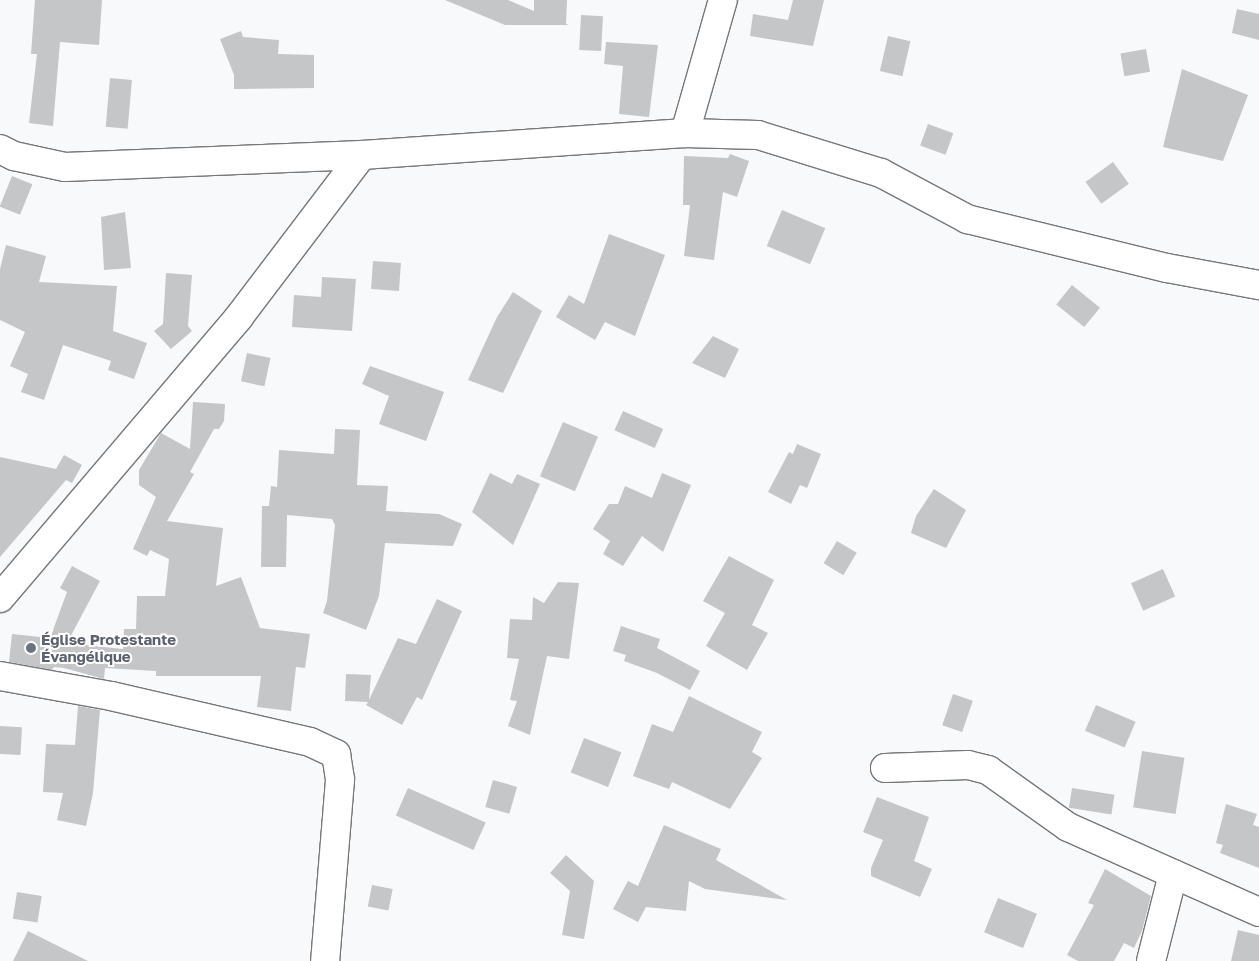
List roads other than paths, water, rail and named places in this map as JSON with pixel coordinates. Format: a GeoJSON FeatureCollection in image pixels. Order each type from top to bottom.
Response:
{"type":"FeatureCollection","features":[{"type":"Feature","properties":{"kind":"street"},"geometry":{"type":"LineString","coordinates":[[685,133],[723,0]]}},
{"type":"Feature","properties":{"kind":"street"},"geometry":{"type":"LineString","coordinates":[[0,150],[14,156],[66,167],[362,155],[685,133],[758,135],[881,173],[967,219],[1167,268],[1259,285]]}},
{"type":"Feature","properties":{"kind":"street"},"geometry":{"type":"LineString","coordinates":[[0,598],[239,317],[362,155]]}},
{"type":"Feature","properties":{"kind":"street"},"geometry":{"type":"LineString","coordinates":[[0,676],[111,696],[300,740],[336,754],[340,780],[325,961]]}},
{"type":"Feature","properties":{"kind":"street"},"geometry":{"type":"LineString","coordinates":[[885,768],[968,765],[988,770],[1068,827],[1259,912]]}},
{"type":"Feature","properties":{"kind":"street"},"geometry":{"type":"LineString","coordinates":[[1151,961],[1173,874]]}},
{"type":"Feature","properties":{"kind":"place","name":"Église Protestante Évangélique"},"geometry":{"type":"Point","coordinates":[31,648]}}]}
